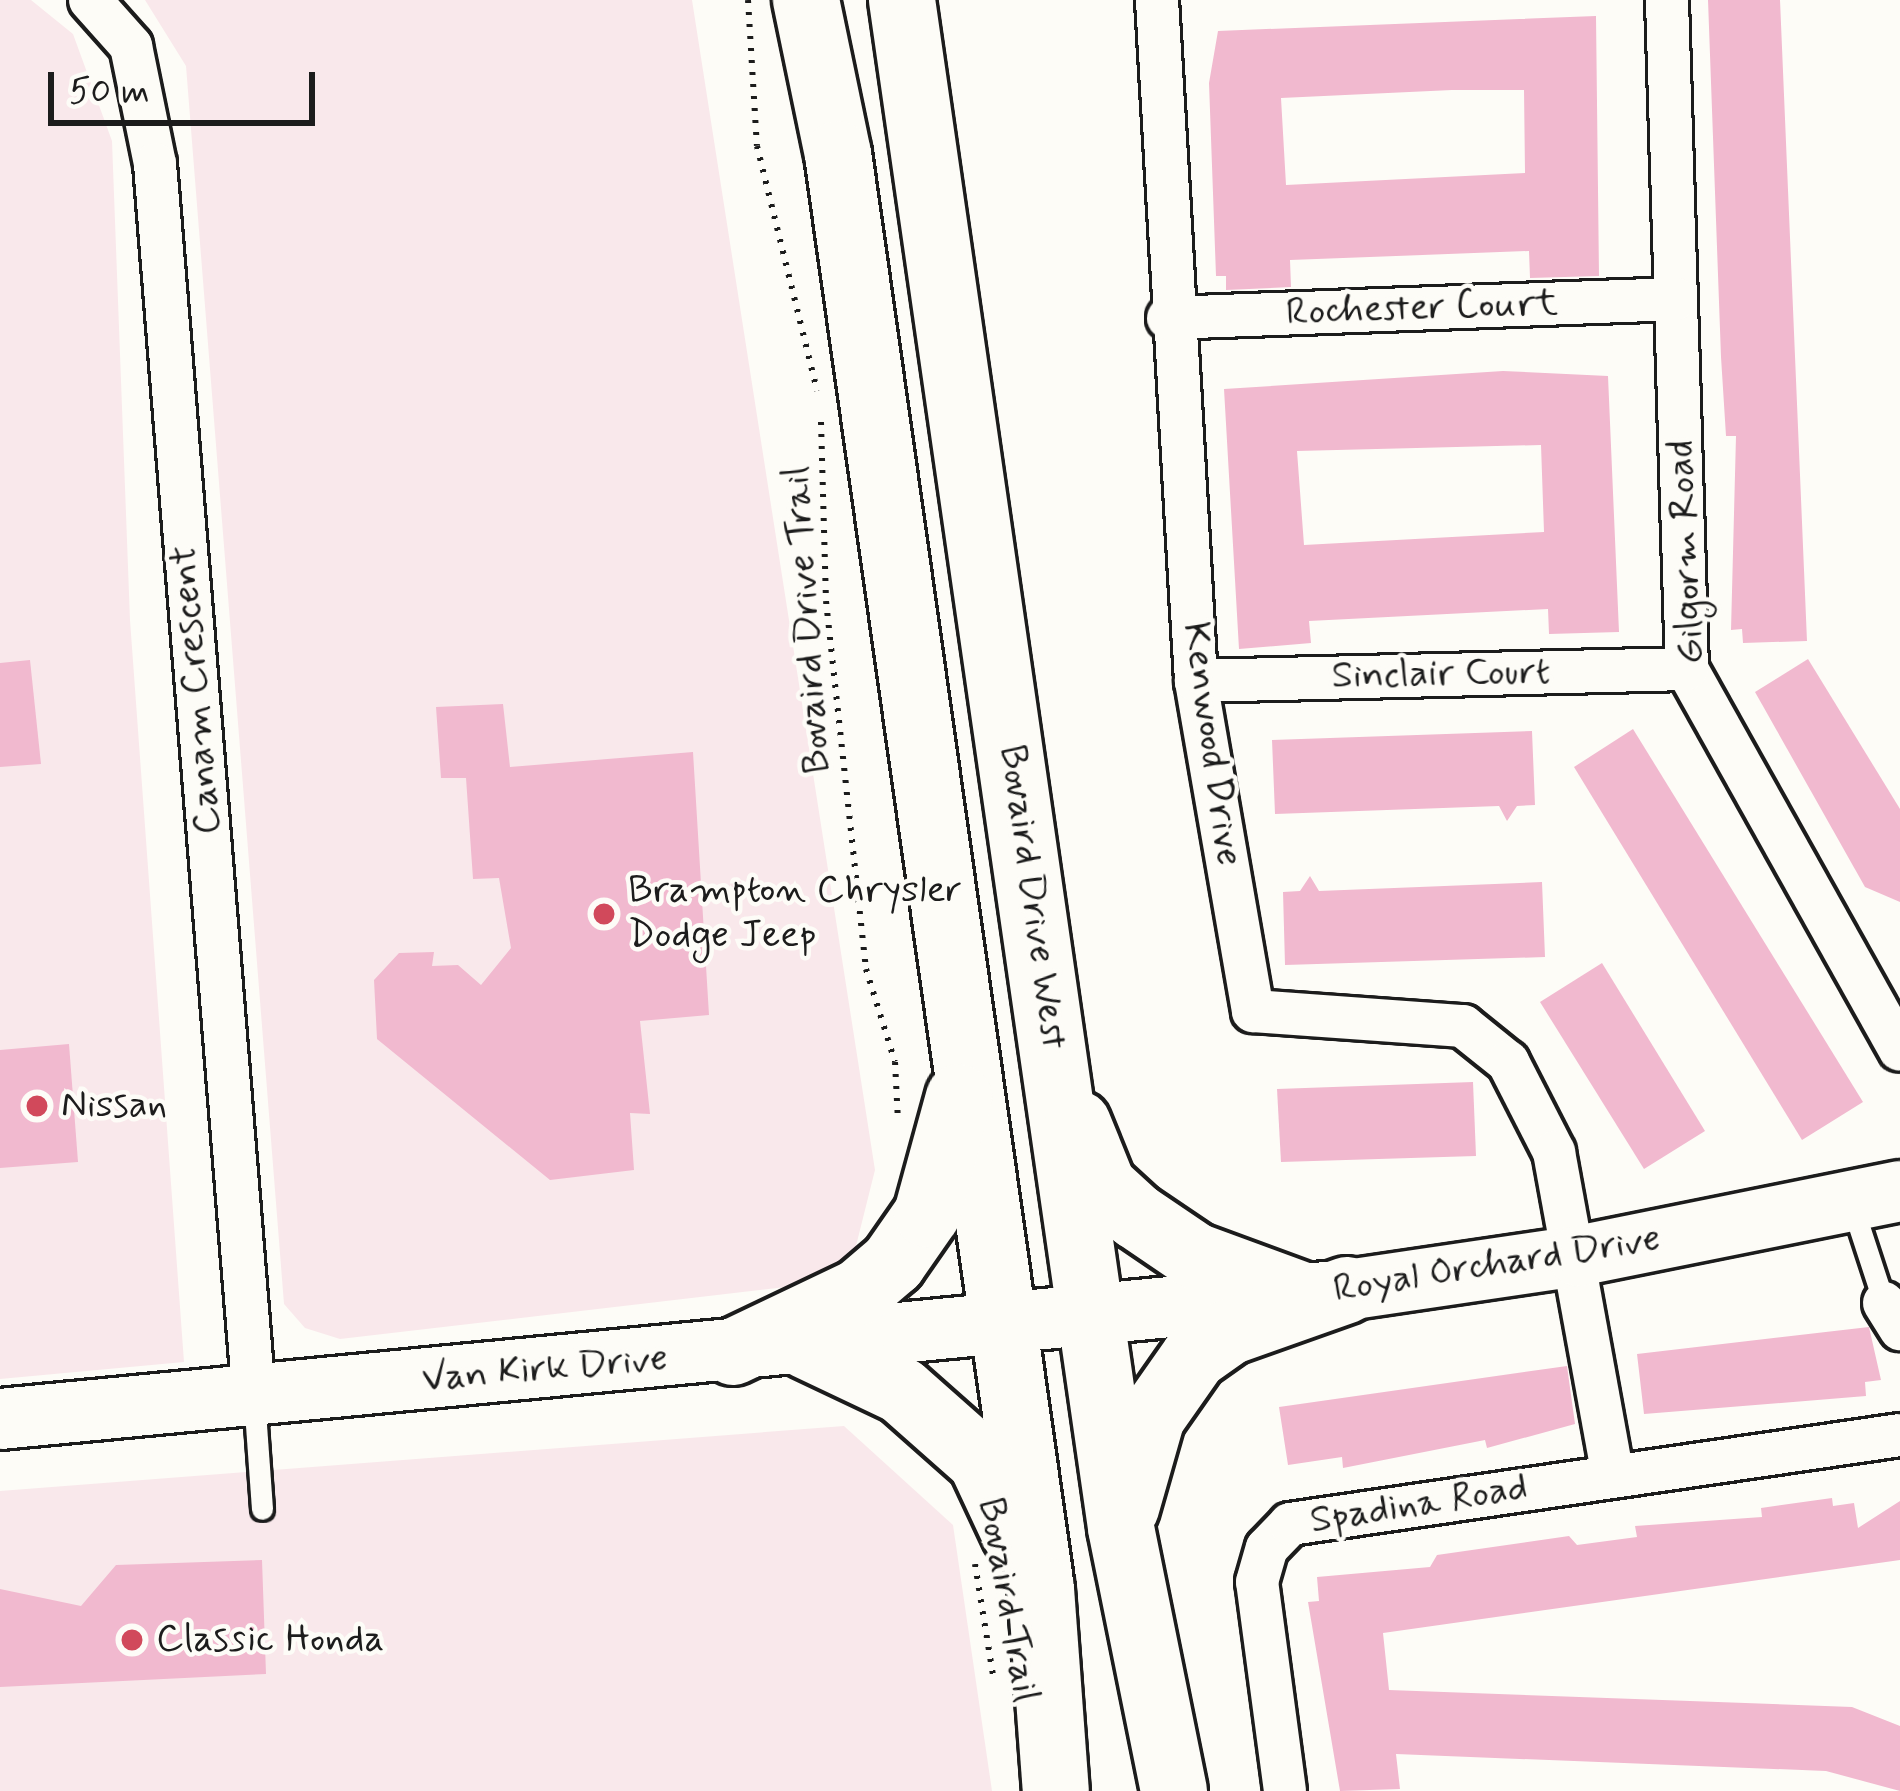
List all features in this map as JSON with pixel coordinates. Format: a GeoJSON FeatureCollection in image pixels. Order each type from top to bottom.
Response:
{"type":"FeatureCollection","features":[{"type":"Feature","properties":{"kind":"main road"},"geometry":{"type":"LineString","coordinates":[[806,0],[838,154],[997,1324],[1040,1589],[1056,1791]]}},
{"type":"Feature","properties":{"kind":"main road","name":"Bovaird Drive West"},"geometry":{"type":"LineString","coordinates":[[902,0],[1120,1528],[1174,1791]]}},
{"type":"Feature","properties":{"kind":"main road"},"geometry":{"type":"LineString","coordinates":[[1057,1071],[1102,1186],[1196,1256],[1324,1292]]}},
{"type":"Feature","properties":{"kind":"main road"},"geometry":{"type":"LineString","coordinates":[[733,1352],[859,1292],[914,1240],[965,1077]]}},
{"type":"Feature","properties":{"kind":"main road"},"geometry":{"type":"LineString","coordinates":[[1120,1528],[1153,1417],[1194,1357],[1228,1332],[1324,1292]]}},
{"type":"Feature","properties":{"kind":"main road"},"geometry":{"type":"LineString","coordinates":[[807,1346],[902,1391],[980,1461],[1040,1589]]}},
{"type":"Feature","properties":{"kind":"street","name":"Canam Crescent"},"geometry":{"type":"LineString","coordinates":[[91,0],[131,46],[155,164],[254,1397]]}},
{"type":"Feature","properties":{"kind":"street","name":"Kenwood Drive"},"geometry":{"type":"LineString","coordinates":[[1157,0],[1168,318],[1196,681],[1253,1011],[1463,1026],[1508,1062],[1545,1134],[1578,1256]]}},
{"type":"Feature","properties":{"kind":"street","name":"Gilgorm Road"},"geometry":{"type":"LineString","coordinates":[[1667,0],[1687,668],[1900,1051]]}},
{"type":"Feature","properties":{"kind":"street","name":"Rochester Court"},"geometry":{"type":"LineString","coordinates":[[1168,318],[1676,299]]}},
{"type":"Feature","properties":{"kind":"street","name":"Sinclair Court"},"geometry":{"type":"LineString","coordinates":[[1196,681],[1687,668]]}},
{"type":"Feature","properties":{"kind":"street","name":"Royal Orchard Drive"},"geometry":{"type":"LineString","coordinates":[[1089,1314],[1324,1292],[1578,1256],[1876,1198]]}},
{"type":"Feature","properties":{"kind":"street"},"geometry":{"type":"LineString","coordinates":[[1578,1256],[1613,1476]]}},
{"type":"Feature","properties":{"kind":"street","name":"Van Kirk Drive"},"geometry":{"type":"LineString","coordinates":[[0,1419],[807,1346],[1089,1314]]}},
{"type":"Feature","properties":{"kind":"street","name":"Spadina Road"},"geometry":{"type":"LineString","coordinates":[[1285,1791],[1257,1582],[1279,1534],[1306,1519],[1900,1435]]}},
{"type":"Feature","properties":{"kind":"lane"},"geometry":{"type":"LineString","coordinates":[[1876,1198],[1892,1316]]}},
{"type":"Feature","properties":{"kind":"lane"},"geometry":{"type":"LineString","coordinates":[[254,1397],[262,1509]]}},
{"type":"Feature","properties":{"kind":"path","name":"Bovaird Drive Trail"},"geometry":{"type":"LineString","coordinates":[[748,0],[757,146],[819,400],[836,693],[866,969],[895,1062],[898,1137]]}},
{"type":"Feature","properties":{"kind":"path","name":"Bovaird Trail"},"geometry":{"type":"LineString","coordinates":[[973,1555],[997,1697]]}},
{"type":"Feature","properties":{"kind":"shaded area"},"geometry":{"type":"Polygon","coordinates":[[[0,0],[31,0],[73,34],[112,141],[130,620],[184,1362],[0,1379],[0,0]]]}},
{"type":"Feature","properties":{"kind":"shaded area"},"geometry":{"type":"Polygon","coordinates":[[[145,0],[692,0],[875,1170],[854,1254],[795,1286],[340,1339],[305,1328],[284,1304],[186,66],[145,0]]]}},
{"type":"Feature","properties":{"kind":"shaded area"},"geometry":{"type":"Polygon","coordinates":[[[844,1426],[953,1525],[992,1791],[0,1791],[0,1491],[844,1426]]]}},
{"type":"Feature","properties":{"kind":"building"},"geometry":{"type":"Polygon","coordinates":[[[1708,0],[1780,0],[1807,641],[1743,643],[1742,629],[1731,630],[1736,436],[1726,436],[1708,0]]]}},
{"type":"Feature","properties":{"kind":"building"},"geometry":{"type":"Polygon","coordinates":[[[1596,16],[1599,276],[1530,278],[1529,251],[1290,260],[1291,287],[1226,290],[1226,276],[1216,276],[1209,83],[1218,31],[1596,16]],[[1524,90],[1281,98],[1286,185],[1525,173],[1524,90]]]}},
{"type":"Feature","properties":{"kind":"building"},"geometry":{"type":"Polygon","coordinates":[[[1503,371],[1608,376],[1619,632],[1549,634],[1548,609],[1309,621],[1311,643],[1239,649],[1224,389],[1503,371]],[[1541,445],[1297,451],[1304,545],[1544,532],[1541,445]]]}},
{"type":"Feature","properties":{"kind":"building"},"geometry":{"type":"Polygon","coordinates":[[[1808,659],[1900,809],[1900,902],[1865,887],[1755,692],[1808,659]]]}},
{"type":"Feature","properties":{"kind":"building"},"geometry":{"type":"Polygon","coordinates":[[[30,660],[41,764],[0,767],[0,663],[30,660]]]}},
{"type":"Feature","properties":{"kind":"building","name":"Brampton Chrysler Dodge Jeep"},"geometry":{"type":"Polygon","coordinates":[[[503,704],[510,767],[693,752],[709,1015],[640,1021],[650,1114],[630,1113],[634,1170],[550,1180],[377,1039],[374,980],[399,953],[434,952],[432,966],[458,965],[481,985],[511,948],[499,878],[473,879],[466,778],[441,778],[436,707],[503,704]]]}},
{"type":"Feature","properties":{"kind":"building"},"geometry":{"type":"Polygon","coordinates":[[[1633,729],[1863,1102],[1802,1140],[1574,767],[1633,729]]]}},
{"type":"Feature","properties":{"kind":"building"},"geometry":{"type":"Polygon","coordinates":[[[1532,731],[1535,805],[1517,806],[1507,821],[1499,806],[1275,814],[1272,740],[1532,731]]]}},
{"type":"Feature","properties":{"kind":"building"},"geometry":{"type":"Polygon","coordinates":[[[1310,876],[1319,891],[1542,882],[1545,957],[1285,965],[1283,892],[1300,891],[1310,876]]]}},
{"type":"Feature","properties":{"kind":"building"},"geometry":{"type":"Polygon","coordinates":[[[1602,963],[1705,1131],[1644,1169],[1540,1002],[1602,963]]]}},
{"type":"Feature","properties":{"kind":"building","name":"Nissan"},"geometry":{"type":"Polygon","coordinates":[[[69,1044],[78,1162],[0,1168],[0,1050],[69,1044]]]}},
{"type":"Feature","properties":{"kind":"building"},"geometry":{"type":"Polygon","coordinates":[[[1473,1082],[1476,1156],[1281,1162],[1277,1089],[1473,1082]]]}},
{"type":"Feature","properties":{"kind":"building"},"geometry":{"type":"Polygon","coordinates":[[[1869,1327],[1881,1380],[1865,1382],[1866,1396],[1644,1414],[1637,1354],[1869,1327]]]}},
{"type":"Feature","properties":{"kind":"building"},"geometry":{"type":"Polygon","coordinates":[[[1567,1366],[1575,1424],[1487,1448],[1485,1440],[1343,1468],[1342,1457],[1288,1465],[1279,1407],[1567,1366]]]}},
{"type":"Feature","properties":{"kind":"building"},"geometry":{"type":"Polygon","coordinates":[[[1832,1498],[1833,1506],[1854,1503],[1858,1528],[1900,1501],[1900,1560],[1383,1633],[1389,1690],[1852,1707],[1900,1726],[1900,1791],[1826,1771],[1396,1754],[1400,1789],[1340,1791],[1308,1602],[1319,1601],[1317,1577],[1430,1567],[1437,1555],[1569,1536],[1577,1545],[1637,1537],[1635,1526],[1762,1517],[1761,1508],[1832,1498]]]}},
{"type":"Feature","properties":{"kind":"building","name":"Classic Honda"},"geometry":{"type":"Polygon","coordinates":[[[262,1560],[266,1674],[0,1687],[0,1589],[81,1606],[116,1565],[262,1560]]]}},
{"type":"Feature","properties":{"kind":"place","name":"Brampton Chrysler Dodge Jeep"},"geometry":{"type":"Point","coordinates":[604,914]}},
{"type":"Feature","properties":{"kind":"place","name":"Nissan"},"geometry":{"type":"Point","coordinates":[37,1106]}},
{"type":"Feature","properties":{"kind":"place","name":"Classic Honda"},"geometry":{"type":"Point","coordinates":[132,1640]}}]}
